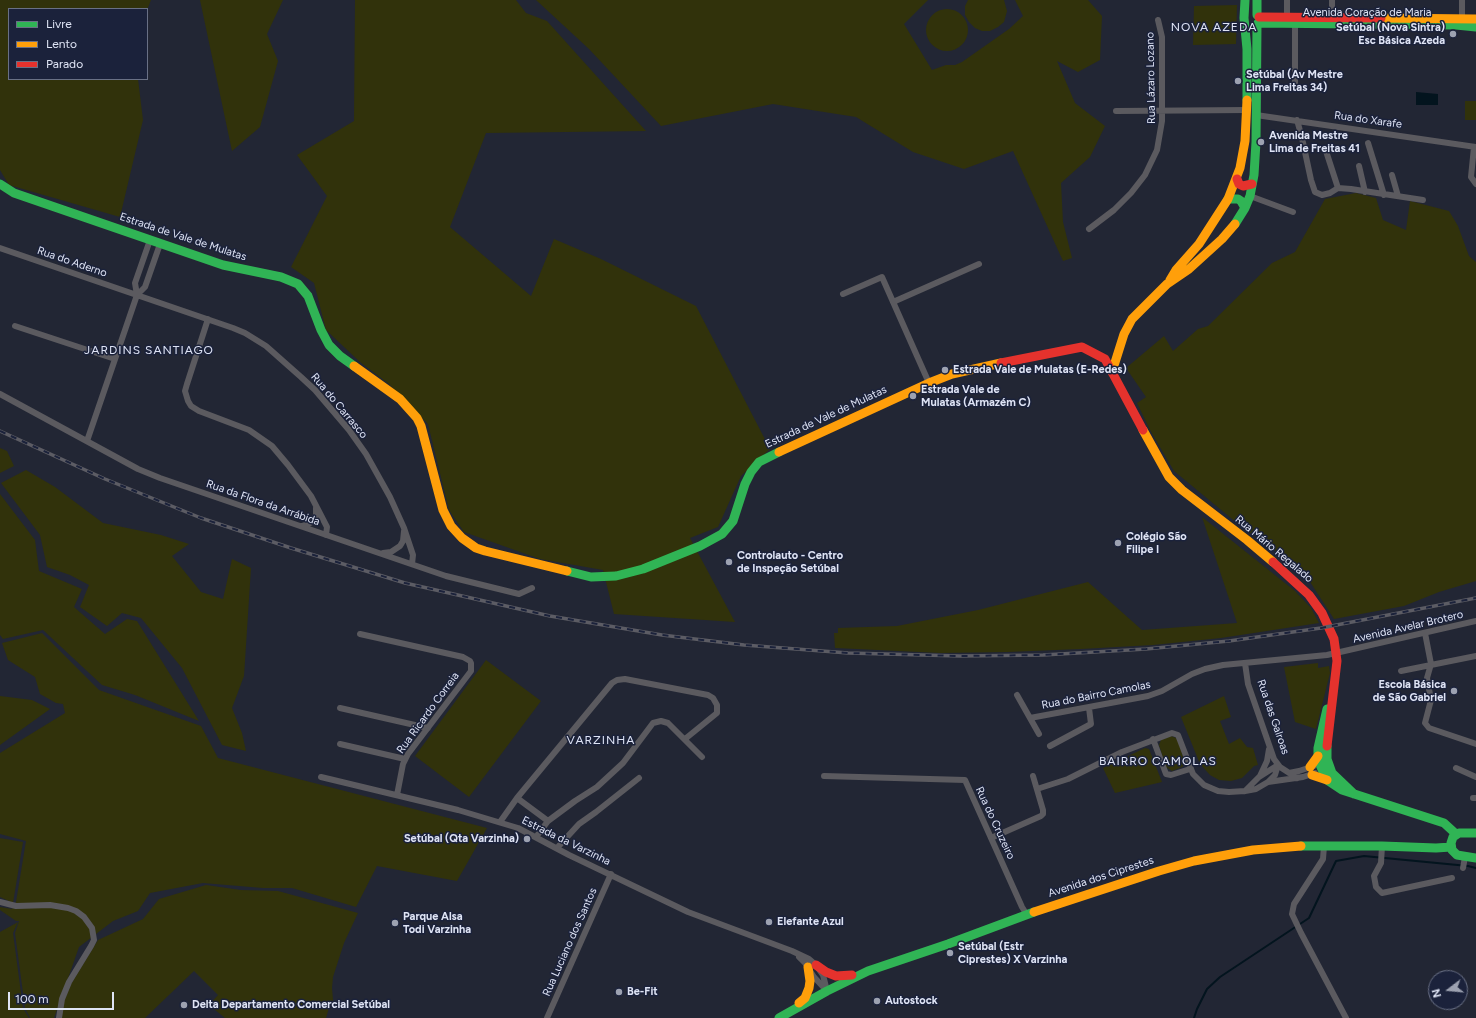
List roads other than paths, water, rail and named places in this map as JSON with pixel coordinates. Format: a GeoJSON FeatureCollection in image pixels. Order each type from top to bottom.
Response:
{"type":"FeatureCollection","features":[{"type":"Feature","properties":{"kind":"main road"},"geometry":{"type":"LineString","coordinates":[[1167,284],[1176,270],[1199,244],[1228,199],[1240,168],[1246,141],[1248,81],[1245,0]]}},
{"type":"Feature","properties":{"kind":"main road"},"geometry":{"type":"LineString","coordinates":[[1112,372],[1124,334],[1132,319],[1167,284],[1189,269],[1222,239],[1238,219],[1250,196],[1254,175],[1258,20],[1257,0]]}},
{"type":"Feature","properties":{"kind":"main road"},"geometry":{"type":"LineString","coordinates":[[1245,20],[1250,13],[1258,20]]}},
{"type":"Feature","properties":{"kind":"main road","name":"Avenida Coração de Maria"},"geometry":{"type":"LineString","coordinates":[[1258,20],[1287,17],[1476,19]]}},
{"type":"Feature","properties":{"kind":"main road"},"geometry":{"type":"LineString","coordinates":[[1245,20],[1250,27],[1258,20]]}},
{"type":"Feature","properties":{"kind":"main road","name":"Avenida Coração de Maria"},"geometry":{"type":"LineString","coordinates":[[1258,20],[1295,24],[1456,25],[1476,27]]}},
{"type":"Feature","properties":{"kind":"main road"},"geometry":{"type":"LineString","coordinates":[[1236,179],[1239,184],[1244,186],[1252,184]]}},
{"type":"Feature","properties":{"kind":"main road","name":"Estrada de Vale de Mulatas"},"geometry":{"type":"LineString","coordinates":[[0,184],[14,193],[160,244],[223,265],[281,277],[298,284],[308,296],[320,330],[329,345],[340,356],[400,399],[417,418],[421,426],[443,510],[451,526],[462,538],[476,548],[485,551],[591,577],[616,576],[643,569],[713,540],[722,534],[733,521],[748,478],[755,467],[767,456],[952,374],[1074,348],[1082,348],[1105,359],[1166,474],[1182,490]]}},
{"type":"Feature","properties":{"kind":"main road"},"geometry":{"type":"LineString","coordinates":[[1228,199],[1234,198],[1242,201],[1245,208]]}},
{"type":"Feature","properties":{"kind":"main road","name":"Rua Mário Regalado"},"geometry":{"type":"LineString","coordinates":[[1182,490],[1253,545],[1299,585],[1313,600],[1326,619],[1334,639],[1337,661],[1324,765]]}},
{"type":"Feature","properties":{"kind":"main road","name":"Rua Mário Regalado"},"geometry":{"type":"LineString","coordinates":[[1324,765],[1318,756],[1318,748],[1323,722],[1334,687]]}},
{"type":"Feature","properties":{"kind":"main road"},"geometry":{"type":"LineString","coordinates":[[1318,756],[1311,771],[1342,790],[1446,824],[1456,834]]}},
{"type":"Feature","properties":{"kind":"main road"},"geometry":{"type":"LineString","coordinates":[[1324,765],[1327,780]]}},
{"type":"Feature","properties":{"kind":"main road"},"geometry":{"type":"LineString","coordinates":[[1324,765],[1354,794]]}},
{"type":"Feature","properties":{"kind":"main road"},"geometry":{"type":"LineString","coordinates":[[1476,833],[1462,832],[1456,834],[1452,840],[1451,847],[1464,862],[1476,858]]}},
{"type":"Feature","properties":{"kind":"main road","name":"Avenida dos Ciprestes"},"geometry":{"type":"LineString","coordinates":[[779,1018],[827,990],[868,971],[1027,915],[1165,869],[1194,861],[1253,850],[1303,846],[1382,849],[1451,847]]}},
{"type":"Feature","properties":{"kind":"main road"},"geometry":{"type":"LineString","coordinates":[[792,1010],[805,998],[809,988],[812,966],[840,976],[868,971]]}},
{"type":"Feature","properties":{"kind":"street"},"geometry":{"type":"LineString","coordinates":[[1287,0],[1287,17]]}},
{"type":"Feature","properties":{"kind":"street"},"geometry":{"type":"LineString","coordinates":[[1332,0],[1332,17]]}},
{"type":"Feature","properties":{"kind":"street"},"geometry":{"type":"LineString","coordinates":[[1462,0],[1462,18]]}},
{"type":"Feature","properties":{"kind":"street","name":"Rua Lázaro Lozano"},"geometry":{"type":"LineString","coordinates":[[1089,229],[1123,201],[1145,175],[1154,158],[1159,140],[1162,111],[1162,37],[1158,20]]}},
{"type":"Feature","properties":{"kind":"street"},"geometry":{"type":"LineString","coordinates":[[1295,24],[1295,87]]}},
{"type":"Feature","properties":{"kind":"street"},"geometry":{"type":"LineString","coordinates":[[1116,111],[1247,110]]}},
{"type":"Feature","properties":{"kind":"street","name":"Rua do Xarafe"},"geometry":{"type":"LineString","coordinates":[[1256,115],[1475,147]]}},
{"type":"Feature","properties":{"kind":"street"},"geometry":{"type":"LineString","coordinates":[[1297,120],[1311,180],[1316,192],[1322,195],[1330,193],[1338,188],[1423,200]]}},
{"type":"Feature","properties":{"kind":"street"},"geometry":{"type":"LineString","coordinates":[[1368,143],[1384,195]]}},
{"type":"Feature","properties":{"kind":"street"},"geometry":{"type":"LineString","coordinates":[[1475,147],[1471,177],[1476,184]]}},
{"type":"Feature","properties":{"kind":"street"},"geometry":{"type":"LineString","coordinates":[[1325,148],[1338,188]]}},
{"type":"Feature","properties":{"kind":"street"},"geometry":{"type":"LineString","coordinates":[[1359,166],[1365,192]]}},
{"type":"Feature","properties":{"kind":"street"},"geometry":{"type":"LineString","coordinates":[[1392,175],[1398,196]]}},
{"type":"Feature","properties":{"kind":"street"},"geometry":{"type":"LineString","coordinates":[[1250,196],[1293,212]]}},
{"type":"Feature","properties":{"kind":"street"},"geometry":{"type":"LineString","coordinates":[[87,441],[137,295],[135,283],[150,240]]}},
{"type":"Feature","properties":{"kind":"street"},"geometry":{"type":"LineString","coordinates":[[137,295],[146,287],[160,244]]}},
{"type":"Feature","properties":{"kind":"street","name":"Rua do Aderno"},"geometry":{"type":"LineString","coordinates":[[0,248],[137,295]]}},
{"type":"Feature","properties":{"kind":"street"},"geometry":{"type":"LineString","coordinates":[[146,253],[156,257]]}},
{"type":"Feature","properties":{"kind":"street"},"geometry":{"type":"LineString","coordinates":[[893,302],[979,264]]}},
{"type":"Feature","properties":{"kind":"street"},"geometry":{"type":"LineString","coordinates":[[844,294],[882,277],[929,383]]}},
{"type":"Feature","properties":{"kind":"street","name":"Rua do Carrasco"},"geometry":{"type":"LineString","coordinates":[[137,295],[233,328],[255,339],[288,365],[315,390],[349,430],[366,454],[390,497],[404,528],[413,555],[412,564]]}},
{"type":"Feature","properties":{"kind":"street"},"geometry":{"type":"LineString","coordinates":[[208,319],[185,391],[188,402],[199,411],[241,426],[263,439],[284,459],[304,486],[328,527],[326,535]]}},
{"type":"Feature","properties":{"kind":"street"},"geometry":{"type":"LineString","coordinates":[[15,326],[115,359]]}},
{"type":"Feature","properties":{"kind":"street","name":"Rua da Flora da Arrábida"},"geometry":{"type":"LineString","coordinates":[[0,394],[148,474],[446,576],[519,594],[532,588]]}},
{"type":"Feature","properties":{"kind":"street"},"geometry":{"type":"LineString","coordinates":[[300,526],[308,524],[314,520],[316,515],[316,506]]}},
{"type":"Feature","properties":{"kind":"street"},"geometry":{"type":"LineString","coordinates":[[379,553],[391,552],[400,546],[403,541],[404,528]]}},
{"type":"Feature","properties":{"kind":"street","name":"Avenida Avelar Brotero"},"geometry":{"type":"LineString","coordinates":[[1327,655],[1476,621]]}},
{"type":"Feature","properties":{"kind":"street"},"geometry":{"type":"LineString","coordinates":[[1425,633],[1430,664],[1427,678],[1431,700],[1425,720],[1426,726],[1476,744]]}},
{"type":"Feature","properties":{"kind":"street","name":"Rua Ricardo Correia"},"geometry":{"type":"LineString","coordinates":[[360,634],[463,657],[470,660],[472,667],[471,671],[405,759],[397,795]]}},
{"type":"Feature","properties":{"kind":"street","name":"Rua do Bairro Camolas"},"geometry":{"type":"LineString","coordinates":[[1030,718],[1148,696],[1162,691],[1192,674],[1223,665],[1327,655]]}},
{"type":"Feature","properties":{"kind":"street"},"geometry":{"type":"LineString","coordinates":[[1401,671],[1476,656]]}},
{"type":"Feature","properties":{"kind":"street","name":"Rua das Galroas"},"geometry":{"type":"LineString","coordinates":[[1245,663],[1248,684],[1269,745],[1278,766],[1297,778]]}},
{"type":"Feature","properties":{"kind":"street"},"geometry":{"type":"LineString","coordinates":[[500,822],[517,798],[612,683],[617,680],[625,679],[708,695],[712,698],[717,705],[717,713],[685,739]]}},
{"type":"Feature","properties":{"kind":"street"},"geometry":{"type":"LineString","coordinates":[[1017,695],[1039,734]]}},
{"type":"Feature","properties":{"kind":"street"},"geometry":{"type":"LineString","coordinates":[[340,708],[428,728]]}},
{"type":"Feature","properties":{"kind":"street"},"geometry":{"type":"LineString","coordinates":[[1050,746],[1091,724],[1089,708]]}},
{"type":"Feature","properties":{"kind":"street"},"geometry":{"type":"LineString","coordinates":[[536,837],[548,821],[574,801],[598,787],[623,763],[653,723],[661,721],[668,723],[702,757]]}},
{"type":"Feature","properties":{"kind":"street"},"geometry":{"type":"LineString","coordinates":[[1037,789],[1068,779],[1122,752],[1172,732],[1178,734],[1193,774],[1204,785],[1215,790],[1225,792],[1245,791],[1256,788],[1268,782],[1275,775],[1278,766]]}},
{"type":"Feature","properties":{"kind":"street"},"geometry":{"type":"LineString","coordinates":[[1153,739],[1166,774],[1171,775],[1190,769]]}},
{"type":"Feature","properties":{"kind":"street"},"geometry":{"type":"LineString","coordinates":[[340,744],[405,759]]}},
{"type":"Feature","properties":{"kind":"street"},"geometry":{"type":"LineString","coordinates":[[1259,777],[1267,761],[1269,745]]}},
{"type":"Feature","properties":{"kind":"street"},"geometry":{"type":"LineString","coordinates":[[1289,773],[1311,771],[1318,772],[1324,765]]}},
{"type":"Feature","properties":{"kind":"street"},"geometry":{"type":"LineString","coordinates":[[1245,791],[1259,777],[1278,766]]}},
{"type":"Feature","properties":{"kind":"street"},"geometry":{"type":"LineString","coordinates":[[1456,768],[1476,777]]}},
{"type":"Feature","properties":{"kind":"street"},"geometry":{"type":"LineString","coordinates":[[1268,782],[1297,778],[1311,771]]}},
{"type":"Feature","properties":{"kind":"street","name":"Rua do Cruzeiro"},"geometry":{"type":"LineString","coordinates":[[824,776],[965,780],[1022,907],[1027,915]]}},
{"type":"Feature","properties":{"kind":"street"},"geometry":{"type":"LineString","coordinates":[[991,838],[1042,815],[1043,810],[1033,776]]}},
{"type":"Feature","properties":{"kind":"street","name":"Estrada da Varzinha"},"geometry":{"type":"LineString","coordinates":[[321,777],[458,810],[518,828],[688,912],[792,950],[808,959],[812,966],[823,975],[827,990]]}},
{"type":"Feature","properties":{"kind":"street"},"geometry":{"type":"LineString","coordinates":[[557,848],[579,824],[639,778]]}},
{"type":"Feature","properties":{"kind":"street"},"geometry":{"type":"LineString","coordinates":[[517,798],[548,821]]}},
{"type":"Feature","properties":{"kind":"street"},"geometry":{"type":"LineString","coordinates":[[1324,846],[1323,858],[1294,904],[1292,914],[1346,1018]]}},
{"type":"Feature","properties":{"kind":"street"},"geometry":{"type":"LineString","coordinates":[[1382,849],[1382,859],[1374,876],[1376,888],[1382,893],[1452,878]]}},
{"type":"Feature","properties":{"kind":"street","name":"Rua Luciano dos Santos"},"geometry":{"type":"LineString","coordinates":[[546,1018],[611,874]]}},
{"type":"Feature","properties":{"kind":"street"},"geometry":{"type":"LineString","coordinates":[[0,902],[16,906],[50,905],[68,908],[76,911],[84,917],[92,928],[94,940],[69,982],[62,999],[59,1018]]}},
{"type":"Feature","properties":{"kind":"water"},"geometry":{"type":"Polygon","coordinates":[[[1416,92],[1438,94],[1438,105],[1416,105],[1416,92]]]}},
{"type":"Feature","properties":{"kind":"waterway"},"geometry":{"type":"LineString","coordinates":[[1194,1018],[1207,989],[1220,977],[1309,918],[1336,861],[1364,856],[1476,868]]}},
{"type":"Feature","properties":{"kind":"railway"},"geometry":{"type":"LineString","coordinates":[[0,431],[105,479],[201,518],[291,548],[405,583],[550,616],[662,635],[744,645],[848,653],[960,656],[1043,655],[1146,649],[1229,641],[1321,628],[1476,598]]}},
{"type":"Feature","properties":{"kind":"place","name":"Setúbal (Nova Sintra) Esc Básica Azeda"},"geometry":{"type":"Point","coordinates":[1453,34]}},
{"type":"Feature","properties":{"kind":"place","name":"Setúbal (Av Mestre Lima Freitas 34)"},"geometry":{"type":"Point","coordinates":[1238,81]}},
{"type":"Feature","properties":{"kind":"place","name":"Avenida Mestre Lima de Freitas 41"},"geometry":{"type":"Point","coordinates":[1261,142]}},
{"type":"Feature","properties":{"kind":"place","name":"Estrada Vale de Mulatas (E-Redes)"},"geometry":{"type":"Point","coordinates":[945,370]}},
{"type":"Feature","properties":{"kind":"place","name":"Estrada Vale de Mulatas (Armazém C)"},"geometry":{"type":"Point","coordinates":[913,396]}},
{"type":"Feature","properties":{"kind":"place","name":"Colégio São Filipe I"},"geometry":{"type":"Point","coordinates":[1118,543]}},
{"type":"Feature","properties":{"kind":"place","name":"Controlauto - Centro de Inspeção Setúbal"},"geometry":{"type":"Point","coordinates":[729,562]}},
{"type":"Feature","properties":{"kind":"place","name":"Escola Básica de São Gabriel"},"geometry":{"type":"Point","coordinates":[1454,691]}},
{"type":"Feature","properties":{"kind":"place","name":"Setúbal (Qta Varzinha)"},"geometry":{"type":"Point","coordinates":[527,839]}},
{"type":"Feature","properties":{"kind":"place","name":"Elefante Azul"},"geometry":{"type":"Point","coordinates":[769,922]}},
{"type":"Feature","properties":{"kind":"place","name":"Parque Alsa Todi Varzinha"},"geometry":{"type":"Point","coordinates":[395,923]}},
{"type":"Feature","properties":{"kind":"place","name":"Setúbal (Estr Ciprestes) X Varzinha"},"geometry":{"type":"Point","coordinates":[950,953]}},
{"type":"Feature","properties":{"kind":"place","name":"Be-Fit"},"geometry":{"type":"Point","coordinates":[619,992]}},
{"type":"Feature","properties":{"kind":"place","name":"Autostock"},"geometry":{"type":"Point","coordinates":[877,1001]}},
{"type":"Feature","properties":{"kind":"place","name":"Delta Departamento Comercial Setúbal"},"geometry":{"type":"Point","coordinates":[184,1005]}},
{"type":"Feature","properties":{"kind":"district","name":"NOVA AZEDA"},"geometry":{"type":"Point","coordinates":[1214,27]}},
{"type":"Feature","properties":{"kind":"district","name":"JARDINS SANTIAGO"},"geometry":{"type":"Point","coordinates":[149,350]}},
{"type":"Feature","properties":{"kind":"district","name":"VARZINHA"},"geometry":{"type":"Point","coordinates":[601,740]}},
{"type":"Feature","properties":{"kind":"district","name":"BAIRRO CAMOLAS"},"geometry":{"type":"Point","coordinates":[1158,761]}}]}
